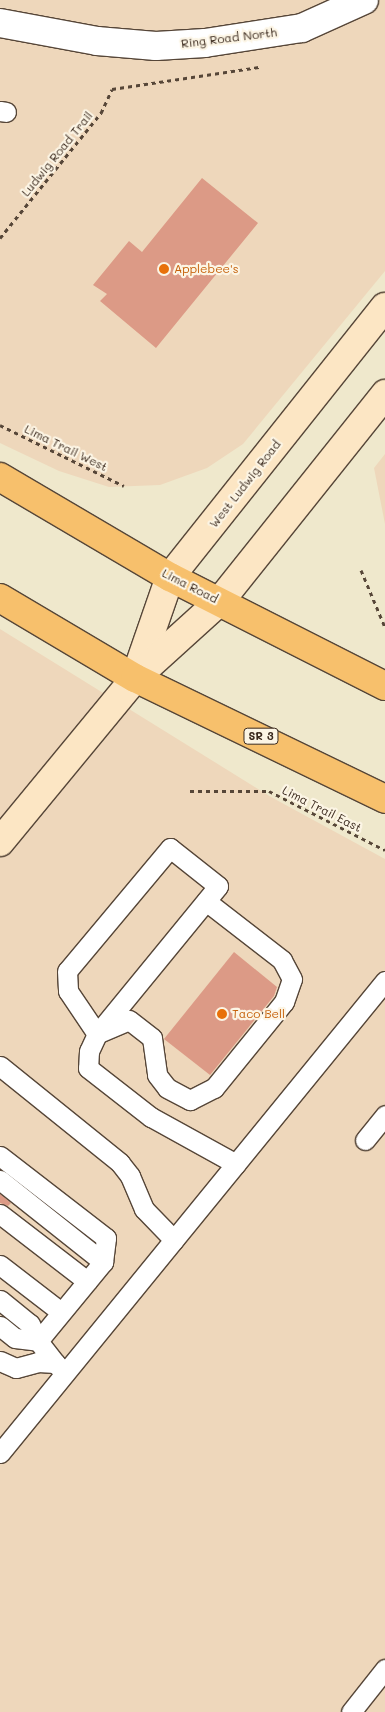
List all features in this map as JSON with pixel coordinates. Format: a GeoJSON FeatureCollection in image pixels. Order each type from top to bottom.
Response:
{"type":"FeatureCollection","features":[{"type":"Feature","properties":{"kind":"highway","name":"Lima Road"},"geometry":{"type":"LineString","coordinates":[[0,477],[170,577],[385,686]]}},
{"type":"Feature","properties":{"kind":"highway","name":"SR 3"},"geometry":{"type":"LineString","coordinates":[[0,598],[135,678],[385,798]]}},
{"type":"Feature","properties":{"kind":"main road","name":"West Ludwig Road"},"geometry":{"type":"LineString","coordinates":[[135,678],[170,577],[385,307]]}},
{"type":"Feature","properties":{"kind":"main road","name":"West Ludwig Road"},"geometry":{"type":"LineString","coordinates":[[0,842],[135,678],[220,601],[385,394]]}},
{"type":"Feature","properties":{"kind":"street","name":"Ring Road North"},"geometry":{"type":"LineString","coordinates":[[0,23],[97,41],[156,46],[205,43],[302,28],[364,0]]}},
{"type":"Feature","properties":{"kind":"lane"},"geometry":{"type":"LineString","coordinates":[[97,1034],[68,991],[67,971],[170,848],[218,886],[97,1034],[89,1051],[88,1068],[151,1118],[236,1164]]}},
{"type":"Feature","properties":{"kind":"lane"},"geometry":{"type":"LineString","coordinates":[[97,1034],[129,1020],[152,1038],[157,1075],[167,1088],[190,1100],[214,1088],[220,1081],[284,1002],[292,979],[282,960],[206,901]]}},
{"type":"Feature","properties":{"kind":"lane"},"geometry":{"type":"LineString","coordinates":[[2,1446],[61,1368],[174,1240],[385,981]]}},
{"type":"Feature","properties":{"kind":"lane"},"geometry":{"type":"LineString","coordinates":[[0,1066],[120,1163],[130,1176],[144,1209],[174,1240]]}},
{"type":"Feature","properties":{"kind":"lane"},"geometry":{"type":"LineString","coordinates":[[365,1140],[385,1115]]}},
{"type":"Feature","properties":{"kind":"lane"},"geometry":{"type":"LineString","coordinates":[[0,1156],[106,1238],[103,1262],[38,1341]]}},
{"type":"Feature","properties":{"kind":"lane"},"geometry":{"type":"LineString","coordinates":[[0,1180],[103,1262]]}},
{"type":"Feature","properties":{"kind":"lane"},"geometry":{"type":"LineString","coordinates":[[0,1214],[87,1281]]}},
{"type":"Feature","properties":{"kind":"lane"},"geometry":{"type":"LineString","coordinates":[[0,1265],[61,1312]]}},
{"type":"Feature","properties":{"kind":"lane"},"geometry":{"type":"LineString","coordinates":[[0,1300],[30,1324],[38,1341],[61,1368]]}},
{"type":"Feature","properties":{"kind":"lane"},"geometry":{"type":"LineString","coordinates":[[0,1326],[16,1338],[38,1341]]}},
{"type":"Feature","properties":{"kind":"lane"},"geometry":{"type":"LineString","coordinates":[[0,1361],[16,1368],[38,1362],[61,1368]]}},
{"type":"Feature","properties":{"kind":"lane"},"geometry":{"type":"LineString","coordinates":[[351,1712],[385,1669]]}},
{"type":"Feature","properties":{"kind":"path","name":"Ludwig Road Trail"},"geometry":{"type":"LineString","coordinates":[[0,238],[101,113],[112,89],[216,75]]}},
{"type":"Feature","properties":{"kind":"path","name":"Lima Trail West"},"geometry":{"type":"LineString","coordinates":[[0,425],[124,486]]}},
{"type":"Feature","properties":{"kind":"path"},"geometry":{"type":"LineString","coordinates":[[361,570],[385,627]]}},
{"type":"Feature","properties":{"kind":"path","name":"Lima Trail East"},"geometry":{"type":"LineString","coordinates":[[190,790],[269,791],[385,850]]}},
{"type":"Feature","properties":{"kind":"shaded area"},"geometry":{"type":"Polygon","coordinates":[[[0,0],[385,0],[385,271],[243,444],[207,468],[160,485],[109,487],[59,471],[0,443],[0,0]]]}},
{"type":"Feature","properties":{"kind":"shaded area"},"geometry":{"type":"Polygon","coordinates":[[[385,454],[385,524],[374,468],[385,454]]]}},
{"type":"Feature","properties":{"kind":"shaded area"},"geometry":{"type":"Polygon","coordinates":[[[0,629],[271,797],[385,859],[385,1712],[0,1712],[0,629]]]}},
{"type":"Feature","properties":{"kind":"building","name":"Applebee's"},"geometry":{"type":"Polygon","coordinates":[[[202,178],[258,223],[156,348],[100,301],[107,294],[93,285],[129,241],[142,252],[202,178]]]}},
{"type":"Feature","properties":{"kind":"building","name":"Taco Bell"},"geometry":{"type":"Polygon","coordinates":[[[234,952],[277,987],[274,996],[210,1075],[164,1039],[234,952]]]}},
{"type":"Feature","properties":{"kind":"building"},"geometry":{"type":"Polygon","coordinates":[[[0,1194],[11,1203],[8,1206],[0,1203],[0,1194]]]}},
{"type":"Feature","properties":{"kind":"place","name":"Applebee's"},"geometry":{"type":"Point","coordinates":[164,269]}},
{"type":"Feature","properties":{"kind":"place","name":"Taco Bell"},"geometry":{"type":"Point","coordinates":[222,1014]}}]}
